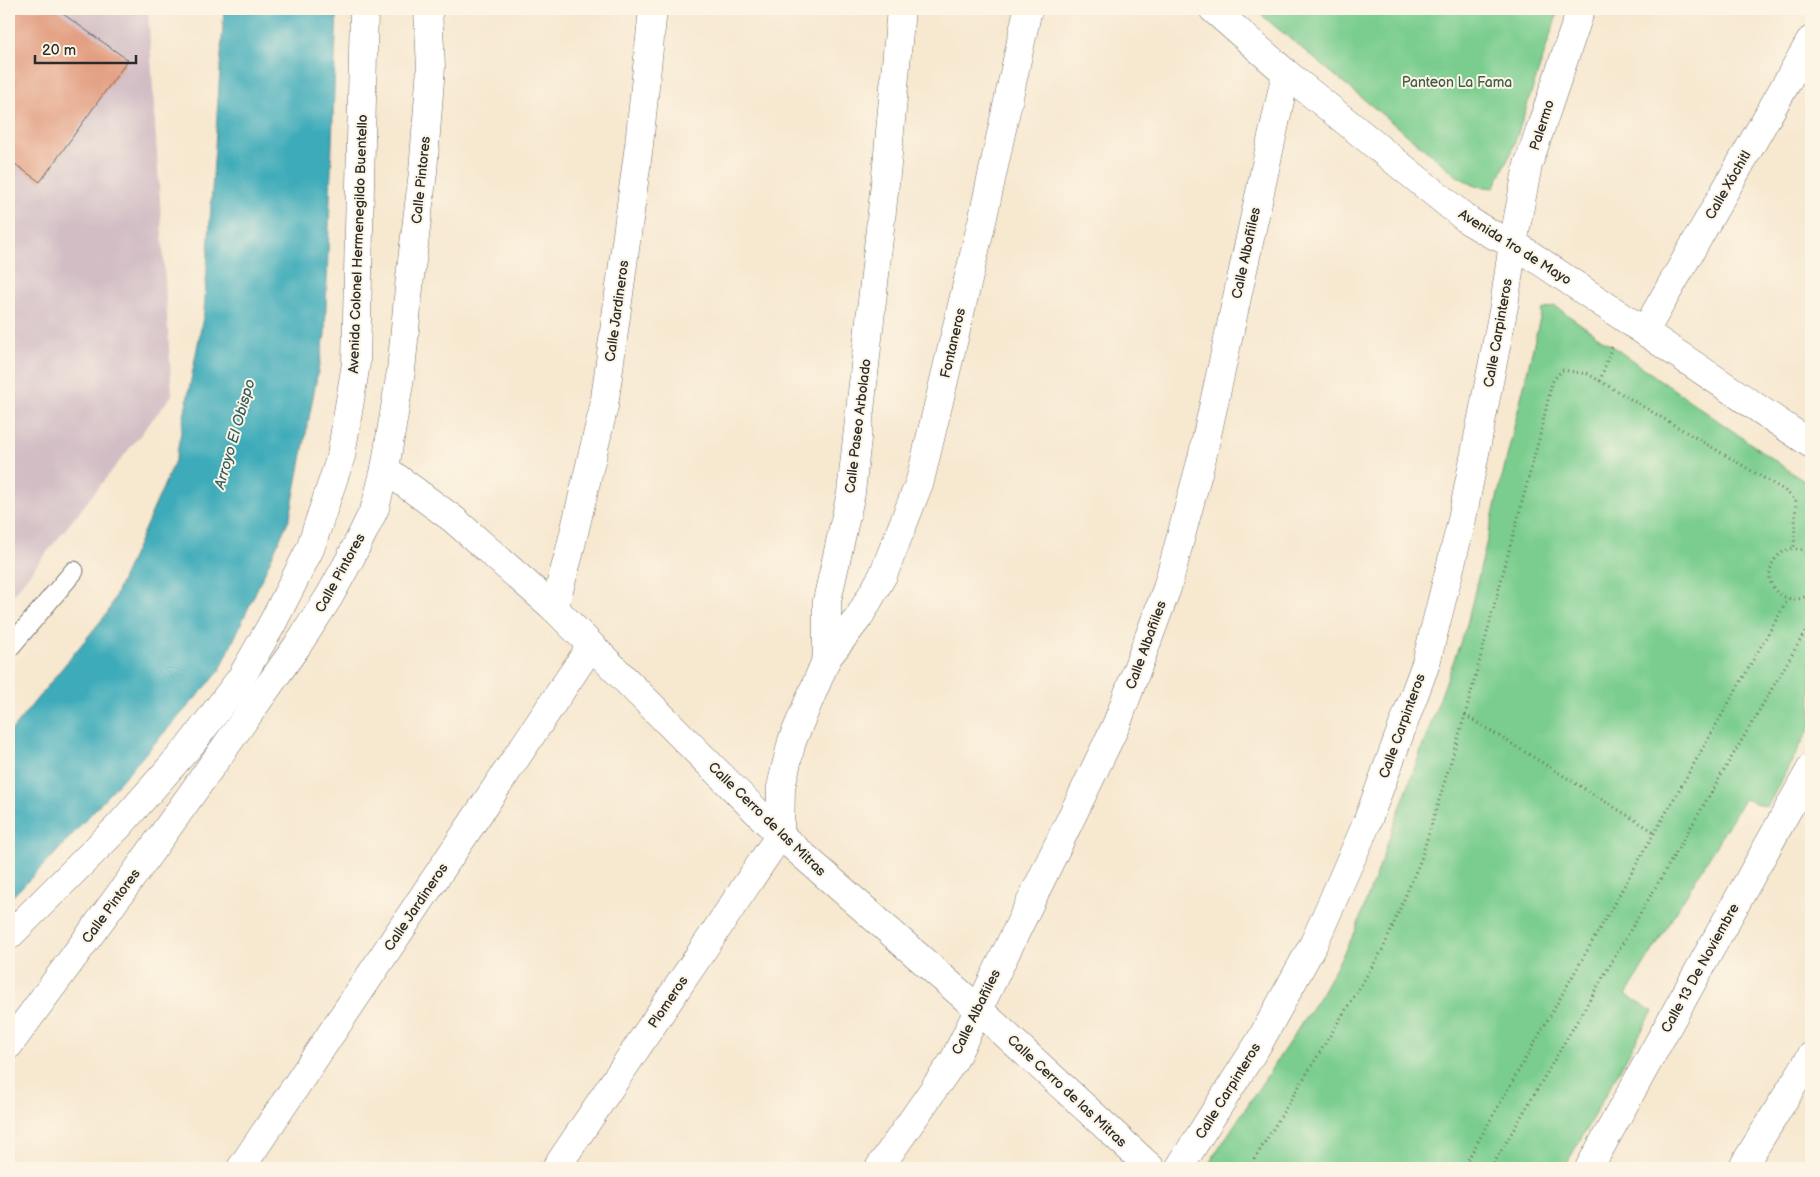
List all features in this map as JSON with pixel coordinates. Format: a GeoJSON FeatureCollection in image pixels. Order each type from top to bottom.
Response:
{"type":"FeatureCollection","features":[{"type":"Feature","properties":{"kind":"street","name":"Avenida Colonel Hermenegildo Buentello"},"geometry":{"type":"LineString","coordinates":[[9,936],[119,826],[192,743],[241,678],[272,624],[310,548],[340,456],[356,363],[364,9]]}},
{"type":"Feature","properties":{"kind":"street","name":"Calle Pintores"},"geometry":{"type":"LineString","coordinates":[[9,1045],[136,872],[297,646],[329,597],[375,508],[385,468],[401,371],[410,277],[424,172],[431,67],[428,9]]}},
{"type":"Feature","properties":{"kind":"street","name":"Calle Jardineros"},"geometry":{"type":"LineString","coordinates":[[554,608],[604,406],[639,145],[653,9]]}},
{"type":"Feature","properties":{"kind":"street","name":"Calle Paseo Arbolado"},"geometry":{"type":"LineString","coordinates":[[780,835],[781,787],[792,741],[827,658],[827,601],[851,493],[887,165],[901,9]]}},
{"type":"Feature","properties":{"kind":"street","name":"Fontaneros"},"geometry":{"type":"LineString","coordinates":[[827,658],[859,617],[883,576],[920,481],[983,217],[1028,9]]}},
{"type":"Feature","properties":{"kind":"street","name":"Avenida 1ro de Mayo"},"geometry":{"type":"LineString","coordinates":[[1214,9],[1286,73],[1469,222],[1513,243],[1811,444]]}},
{"type":"Feature","properties":{"kind":"street","name":"Palermo"},"geometry":{"type":"LineString","coordinates":[[1513,243],[1528,166],[1581,9]]}},
{"type":"Feature","properties":{"kind":"street","name":"Calle Xóchitl"},"geometry":{"type":"LineString","coordinates":[[1645,331],[1811,40]]}},
{"type":"Feature","properties":{"kind":"street","name":"Calle Albañiles"},"geometry":{"type":"LineString","coordinates":[[879,1168],[954,1060],[1117,723],[1167,588],[1202,458],[1286,73]]}},
{"type":"Feature","properties":{"kind":"street","name":"Calle Carpinteros"},"geometry":{"type":"LineString","coordinates":[[1179,1168],[1260,1041],[1314,943],[1366,825],[1426,663],[1462,524],[1504,306],[1513,243]]}},
{"type":"Feature","properties":{"kind":"street","name":"Calle Cerro de las Mitras"},"geometry":{"type":"LineString","coordinates":[[385,468],[453,519],[554,608],[780,835],[978,1009],[1150,1168]]}},
{"type":"Feature","properties":{"kind":"street","name":"Calle Jardineros"},"geometry":{"type":"LineString","coordinates":[[241,1168],[591,646]]}},
{"type":"Feature","properties":{"kind":"street","name":"Calle 13 De Noviembre"},"geometry":{"type":"LineString","coordinates":[[1590,1168],[1811,768]]}},
{"type":"Feature","properties":{"kind":"street","name":"Plomeros"},"geometry":{"type":"LineString","coordinates":[[556,1168],[780,835]]}},
{"type":"Feature","properties":{"kind":"street"},"geometry":{"type":"LineString","coordinates":[[1742,1168],[1811,1056]]}},
{"type":"Feature","properties":{"kind":"lane"},"geometry":{"type":"LineString","coordinates":[[9,648],[74,570]]}},
{"type":"Feature","properties":{"kind":"path"},"geometry":{"type":"LineString","coordinates":[[1249,1168],[1383,949],[1421,859],[1466,715],[1540,439],[1552,382],[1562,370],[1588,374],[1784,490],[1796,500],[1794,548]]}},
{"type":"Feature","properties":{"kind":"path"},"geometry":{"type":"LineString","coordinates":[[1811,554],[1802,549],[1786,550],[1779,554],[1770,568],[1769,575],[1775,590],[1788,599],[1797,600],[1811,594]]}},
{"type":"Feature","properties":{"kind":"path"},"geometry":{"type":"LineString","coordinates":[[1463,1168],[1788,599]]}},
{"type":"Feature","properties":{"kind":"path"},"geometry":{"type":"LineString","coordinates":[[1491,1168],[1811,622]]}},
{"type":"Feature","properties":{"kind":"path"},"geometry":{"type":"LineString","coordinates":[[1466,715],[1656,833]]}},
{"type":"Feature","properties":{"kind":"shaded area"},"geometry":{"type":"Polygon","coordinates":[[[9,9],[148,9],[172,395],[9,600],[9,9]]]}},
{"type":"Feature","properties":{"kind":"green space","name":"Panteon La Fama"},"geometry":{"type":"Polygon","coordinates":[[[1254,9],[1559,9],[1512,151],[1494,188],[1475,186],[1457,176],[1254,9]]]}},
{"type":"Feature","properties":{"kind":"green space"},"geometry":{"type":"Polygon","coordinates":[[[1555,306],[1811,486],[1811,726],[1767,807],[1744,799],[1626,995],[1653,1011],[1564,1168],[1206,1168],[1321,994],[1355,932],[1467,624],[1542,310],[1555,306]]]}},
{"type":"Feature","properties":{"kind":"water","name":"Arroyo El Obispo"},"geometry":{"type":"Polygon","coordinates":[[[224,9],[337,9],[325,335],[290,517],[219,672],[53,856],[9,900],[9,733],[108,612],[176,458],[204,312],[224,9]]]}},
{"type":"Feature","properties":{"kind":"building"},"geometry":{"type":"Polygon","coordinates":[[[9,9],[56,9],[128,60],[40,182],[9,160],[9,9]]]}}]}
